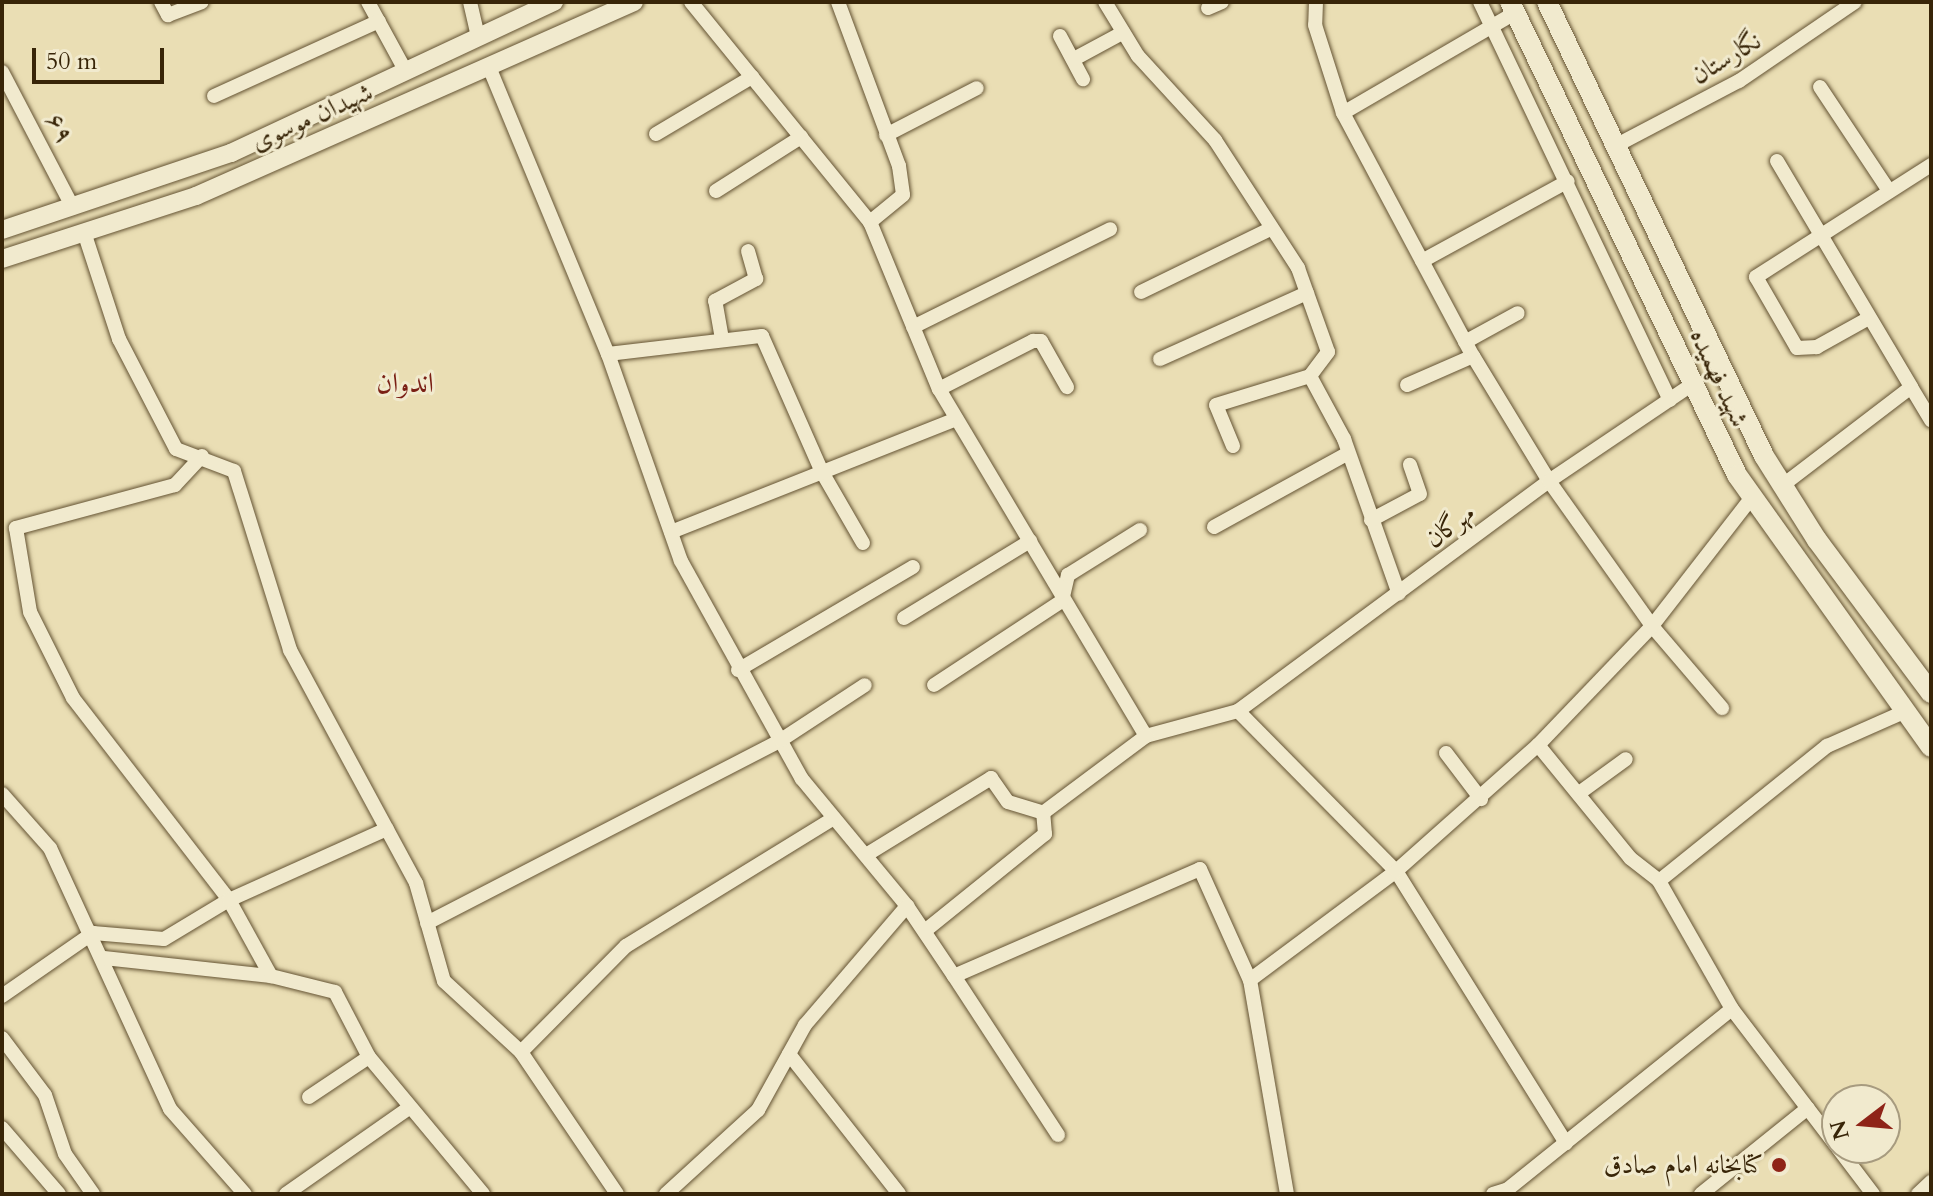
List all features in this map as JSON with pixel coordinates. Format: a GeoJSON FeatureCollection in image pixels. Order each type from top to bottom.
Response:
{"type":"FeatureCollection","features":[{"type":"Feature","properties":{"kind":"main road","name":"شهید فهمیده"},"geometry":{"type":"LineString","coordinates":[[1547,2],[1663,247],[1783,485],[1931,693]]}},
{"type":"Feature","properties":{"kind":"main road","name":"شهید فهمیده"},"geometry":{"type":"LineString","coordinates":[[1512,7],[1693,384],[1752,497],[1931,747]]}},
{"type":"Feature","properties":{"kind":"main road"},"geometry":{"type":"LineString","coordinates":[[1614,218],[1633,220],[1642,203]]}},
{"type":"Feature","properties":{"kind":"main road"},"geometry":{"type":"LineString","coordinates":[[1635,262],[1646,248],[1663,247]]}},
{"type":"Feature","properties":{"kind":"street"},"geometry":{"type":"LineString","coordinates":[[161,2],[168,15],[202,2]]}},
{"type":"Feature","properties":{"kind":"street"},"geometry":{"type":"LineString","coordinates":[[368,2],[404,68]]}},
{"type":"Feature","properties":{"kind":"street"},"geometry":{"type":"LineString","coordinates":[[470,2],[477,33]]}},
{"type":"Feature","properties":{"kind":"street","name":"شهیدان موسوی"},"geometry":{"type":"LineString","coordinates":[[2,230],[231,153],[477,33],[554,2]]}},
{"type":"Feature","properties":{"kind":"street","name":"شهیدان موسوی"},"geometry":{"type":"LineString","coordinates":[[2,259],[196,196],[634,2]]}},
{"type":"Feature","properties":{"kind":"street"},"geometry":{"type":"LineString","coordinates":[[691,2],[870,222],[939,389],[1030,541],[1062,601],[1146,736]]}},
{"type":"Feature","properties":{"kind":"street"},"geometry":{"type":"LineString","coordinates":[[838,2],[861,49],[903,195],[870,222]]}},
{"type":"Feature","properties":{"kind":"street"},"geometry":{"type":"LineString","coordinates":[[1105,2],[1122,33],[1215,140],[1307,293],[1328,352],[1310,376],[1216,405],[1233,446]]}},
{"type":"Feature","properties":{"kind":"street"},"geometry":{"type":"LineString","coordinates":[[1316,2],[1315,25],[1343,113],[1473,356],[1549,481],[1652,626],[1722,708]]}},
{"type":"Feature","properties":{"kind":"street"},"geometry":{"type":"LineString","coordinates":[[1480,2],[1670,400]]}},
{"type":"Feature","properties":{"kind":"street","name":"نگارستان"},"geometry":{"type":"LineString","coordinates":[[1615,146],[1739,81],[1855,2]]}},
{"type":"Feature","properties":{"kind":"street"},"geometry":{"type":"LineString","coordinates":[[1343,113],[1492,26],[1512,7]]}},
{"type":"Feature","properties":{"kind":"street"},"geometry":{"type":"LineString","coordinates":[[214,96],[379,21]]}},
{"type":"Feature","properties":{"kind":"street"},"geometry":{"type":"LineString","coordinates":[[1074,59],[1122,33]]}},
{"type":"Feature","properties":{"kind":"street"},"geometry":{"type":"LineString","coordinates":[[1060,36],[1083,79]]}},
{"type":"Feature","properties":{"kind":"street"},"geometry":{"type":"LineString","coordinates":[[489,67],[608,354],[671,532],[738,670],[834,818],[926,930],[1058,1135]]}},
{"type":"Feature","properties":{"kind":"street","name":"۶۹"},"geometry":{"type":"LineString","coordinates":[[2,72],[73,208]]}},
{"type":"Feature","properties":{"kind":"street"},"geometry":{"type":"LineString","coordinates":[[656,134],[752,77]]}},
{"type":"Feature","properties":{"kind":"street"},"geometry":{"type":"LineString","coordinates":[[1820,87],[1889,191]]}},
{"type":"Feature","properties":{"kind":"street"},"geometry":{"type":"LineString","coordinates":[[886,135],[977,88]]}},
{"type":"Feature","properties":{"kind":"street"},"geometry":{"type":"LineString","coordinates":[[716,191],[801,137]]}},
{"type":"Feature","properties":{"kind":"street"},"geometry":{"type":"LineString","coordinates":[[1777,161],[1931,420]]}},
{"type":"Feature","properties":{"kind":"street"},"geometry":{"type":"LineString","coordinates":[[1869,318],[1807,349],[1797,348],[1772,310],[1756,277],[1931,165]]}},
{"type":"Feature","properties":{"kind":"street"},"geometry":{"type":"LineString","coordinates":[[1422,261],[1568,181]]}},
{"type":"Feature","properties":{"kind":"street"},"geometry":{"type":"LineString","coordinates":[[913,327],[1110,229]]}},
{"type":"Feature","properties":{"kind":"street"},"geometry":{"type":"LineString","coordinates":[[1141,292],[1270,229]]}},
{"type":"Feature","properties":{"kind":"street"},"geometry":{"type":"LineString","coordinates":[[84,232],[119,339],[176,449],[202,456],[234,471],[290,650],[416,883],[444,981],[521,1052],[617,1194]]}},
{"type":"Feature","properties":{"kind":"street"},"geometry":{"type":"LineString","coordinates":[[722,339],[715,301],[756,279],[748,251]]}},
{"type":"Feature","properties":{"kind":"street"},"geometry":{"type":"LineString","coordinates":[[1160,359],[1307,293]]}},
{"type":"Feature","properties":{"kind":"street"},"geometry":{"type":"LineString","coordinates":[[1465,342],[1518,313]]}},
{"type":"Feature","properties":{"kind":"street"},"geometry":{"type":"LineString","coordinates":[[608,354],[762,336],[822,472],[863,543]]}},
{"type":"Feature","properties":{"kind":"street"},"geometry":{"type":"LineString","coordinates":[[939,389],[1033,341],[1041,341],[1067,387]]}},
{"type":"Feature","properties":{"kind":"street"},"geometry":{"type":"LineString","coordinates":[[1407,385],[1473,356]]}},
{"type":"Feature","properties":{"kind":"street"},"geometry":{"type":"LineString","coordinates":[[1310,376],[1344,439],[1345,455],[1399,594]]}},
{"type":"Feature","properties":{"kind":"street","name":"مهرگان"},"geometry":{"type":"LineString","coordinates":[[1238,711],[1549,481],[1693,384]]}},
{"type":"Feature","properties":{"kind":"street"},"geometry":{"type":"LineString","coordinates":[[1783,485],[1911,387]]}},
{"type":"Feature","properties":{"kind":"street"},"geometry":{"type":"LineString","coordinates":[[671,532],[956,419]]}},
{"type":"Feature","properties":{"kind":"street"},"geometry":{"type":"LineString","coordinates":[[1214,527],[1345,455]]}},
{"type":"Feature","properties":{"kind":"street"},"geometry":{"type":"LineString","coordinates":[[202,456],[175,485],[9,531],[30,612],[85,719],[130,767],[229,900],[271,976]]}},
{"type":"Feature","properties":{"kind":"street"},"geometry":{"type":"LineString","coordinates":[[1371,520],[1420,494],[1410,465]]}},
{"type":"Feature","properties":{"kind":"street"},"geometry":{"type":"LineString","coordinates":[[1250,980],[1396,871],[1481,799],[1538,745],[1652,626],[1752,497]]}},
{"type":"Feature","properties":{"kind":"street"},"geometry":{"type":"LineString","coordinates":[[934,685],[1062,601],[1068,575],[1140,530]]}},
{"type":"Feature","properties":{"kind":"street"},"geometry":{"type":"LineString","coordinates":[[904,618],[1030,541]]}},
{"type":"Feature","properties":{"kind":"street"},"geometry":{"type":"LineString","coordinates":[[738,670],[913,567]]}},
{"type":"Feature","properties":{"kind":"street"},"geometry":{"type":"LineString","coordinates":[[427,923],[781,740],[865,685]]}},
{"type":"Feature","properties":{"kind":"street"},"geometry":{"type":"LineString","coordinates":[[1043,813],[1146,736],[1238,711],[1396,871],[1566,1143]]}},
{"type":"Feature","properties":{"kind":"street"},"geometry":{"type":"LineString","coordinates":[[1659,881],[1812,757],[1906,711]]}},
{"type":"Feature","properties":{"kind":"street"},"geometry":{"type":"LineString","coordinates":[[1538,745],[1582,791],[1630,858],[1659,881],[1732,1009],[1821,1125]]}},
{"type":"Feature","properties":{"kind":"street"},"geometry":{"type":"LineString","coordinates":[[1446,753],[1481,799]]}},
{"type":"Feature","properties":{"kind":"street"},"geometry":{"type":"LineString","coordinates":[[1582,791],[1626,759]]}},
{"type":"Feature","properties":{"kind":"street"},"geometry":{"type":"LineString","coordinates":[[866,855],[991,778],[1008,802],[1043,813]]}},
{"type":"Feature","properties":{"kind":"street"},"geometry":{"type":"LineString","coordinates":[[2,794],[50,848],[93,933],[170,1109],[245,1194]]}},
{"type":"Feature","properties":{"kind":"street"},"geometry":{"type":"LineString","coordinates":[[926,930],[1045,834],[1043,813]]}},
{"type":"Feature","properties":{"kind":"street"},"geometry":{"type":"LineString","coordinates":[[521,1052],[626,946],[834,818]]}},
{"type":"Feature","properties":{"kind":"street"},"geometry":{"type":"LineString","coordinates":[[2,996],[93,933],[164,939],[229,900],[387,829]]}},
{"type":"Feature","properties":{"kind":"street"},"geometry":{"type":"LineString","coordinates":[[954,976],[1200,869],[1250,980],[1287,1194]]}},
{"type":"Feature","properties":{"kind":"street"},"geometry":{"type":"LineString","coordinates":[[666,1194],[758,1110],[805,1025],[907,906]]}},
{"type":"Feature","properties":{"kind":"street"},"geometry":{"type":"LineString","coordinates":[[104,958],[271,976],[335,992],[369,1057],[483,1194]]}},
{"type":"Feature","properties":{"kind":"street"},"geometry":{"type":"LineString","coordinates":[[1493,1194],[1509,1191],[1732,1009]]}},
{"type":"Feature","properties":{"kind":"street"},"geometry":{"type":"LineString","coordinates":[[2,1038],[45,1095],[65,1154],[93,1194]]}},
{"type":"Feature","properties":{"kind":"street"},"geometry":{"type":"LineString","coordinates":[[789,1054],[899,1194]]}},
{"type":"Feature","properties":{"kind":"street"},"geometry":{"type":"LineString","coordinates":[[309,1097],[369,1057]]}},
{"type":"Feature","properties":{"kind":"street"},"geometry":{"type":"LineString","coordinates":[[286,1194],[409,1108]]}},
{"type":"Feature","properties":{"kind":"street"},"geometry":{"type":"LineString","coordinates":[[1701,1194],[1808,1108]]}},
{"type":"Feature","properties":{"kind":"street"},"geometry":{"type":"LineString","coordinates":[[2,1128],[59,1194]]}},
{"type":"Feature","properties":{"kind":"street"},"geometry":{"type":"LineString","coordinates":[[1851,1164],[1873,1194]]}},
{"type":"Feature","properties":{"kind":"street"},"geometry":{"type":"LineString","coordinates":[[1918,1194],[1931,1182]]}},
{"type":"Feature","properties":{"kind":"place","name":"کتابخانه امام صادق"},"geometry":{"type":"Point","coordinates":[1779,1165]}},
{"type":"Feature","properties":{"kind":"district","name":"اندوان"},"geometry":{"type":"Point","coordinates":[405,383]}}]}
